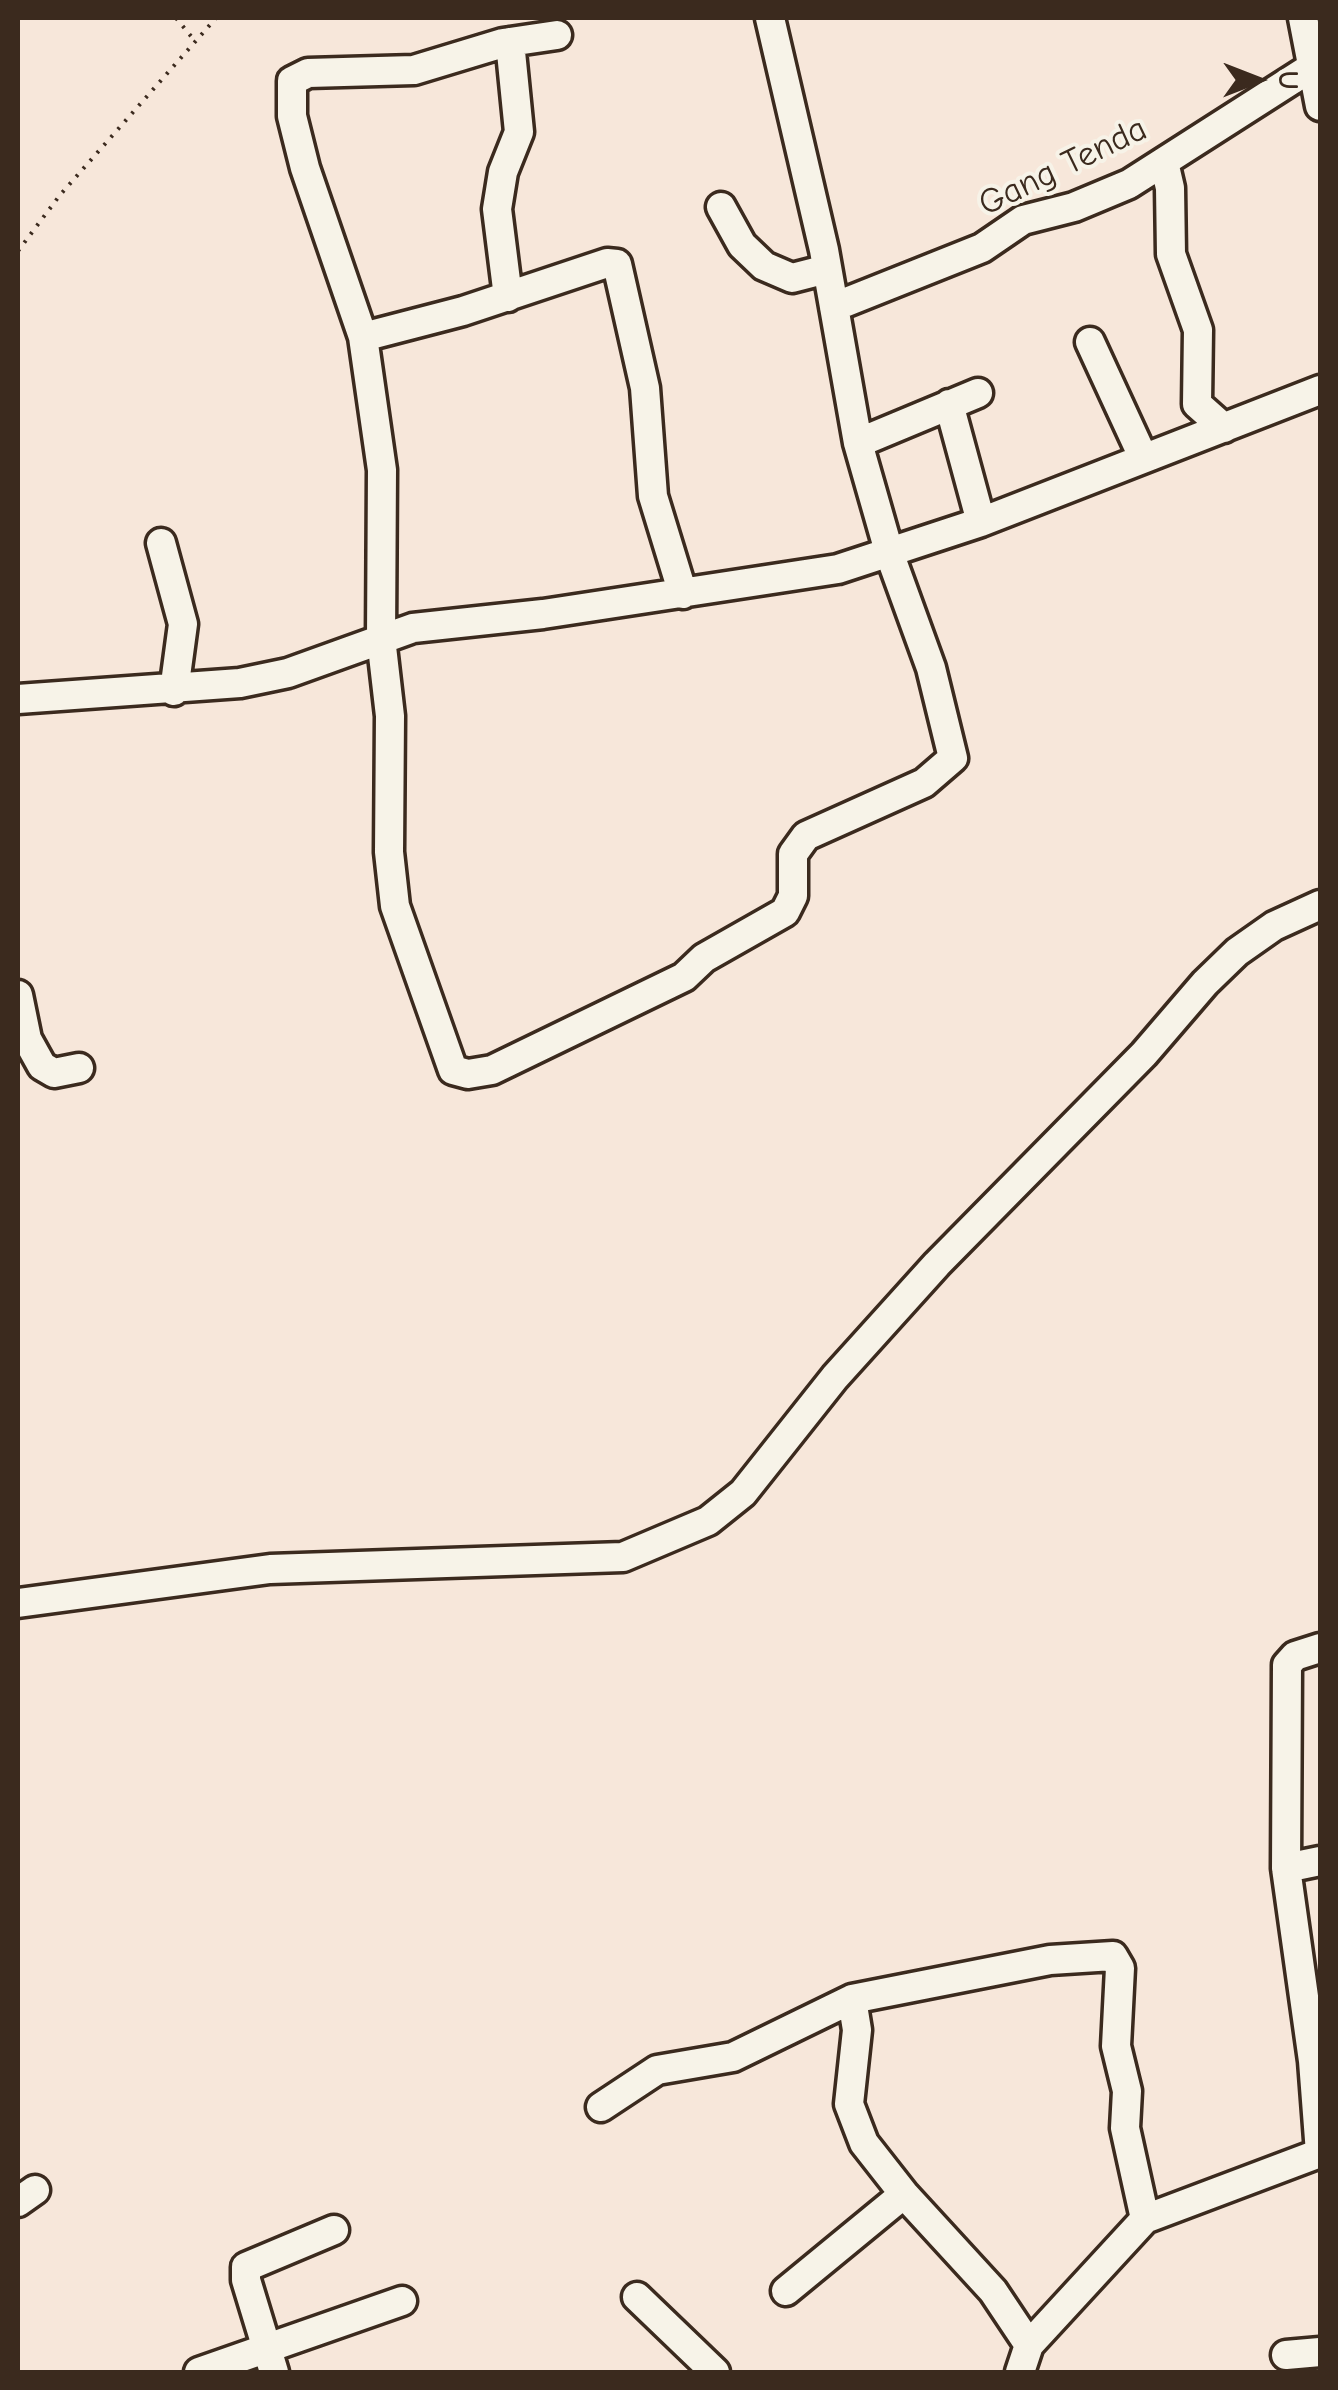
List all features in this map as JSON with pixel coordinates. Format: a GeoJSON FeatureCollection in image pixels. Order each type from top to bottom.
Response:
{"type":"FeatureCollection","features":[{"type":"Feature","properties":{"kind":"street"},"geometry":{"type":"LineString","coordinates":[[557,36],[510,42],[414,70],[308,73],[292,81],[291,105],[304,168],[363,337],[382,470],[381,638],[390,716],[388,852],[395,906],[452,1070],[483,1072],[684,977],[704,958],[784,912],[793,896],[794,854],[806,836],[924,783],[950,764],[953,752],[931,668],[890,554],[858,443],[827,269],[770,18]]}},
{"type":"Feature","properties":{"kind":"street"},"geometry":{"type":"LineString","coordinates":[[1303,18],[1320,106]]}},
{"type":"Feature","properties":{"kind":"street"},"geometry":{"type":"LineString","coordinates":[[508,297],[498,209],[503,172],[519,132],[510,42]]}},
{"type":"Feature","properties":{"kind":"street","name":"Gang Tenda"},"geometry":{"type":"LineString","coordinates":[[834,306],[982,248],[1023,220],[1074,207],[1129,184],[1312,67]]}},
{"type":"Feature","properties":{"kind":"street"},"geometry":{"type":"LineString","coordinates":[[1164,162],[1170,188],[1171,254],[1198,330],[1198,404],[1224,428]]}},
{"type":"Feature","properties":{"kind":"street"},"geometry":{"type":"LineString","coordinates":[[721,207],[742,245],[764,266],[792,278],[827,269]]}},
{"type":"Feature","properties":{"kind":"street"},"geometry":{"type":"LineString","coordinates":[[363,337],[508,297],[607,263],[618,266],[644,388],[654,496],[683,594]]}},
{"type":"Feature","properties":{"kind":"street"},"geometry":{"type":"LineString","coordinates":[[1090,342],[1144,456]]}},
{"type":"Feature","properties":{"kind":"street"},"geometry":{"type":"LineString","coordinates":[[18,700],[174,690],[288,673],[413,628],[683,594],[838,569],[981,522],[1320,390]]}},
{"type":"Feature","properties":{"kind":"street"},"geometry":{"type":"LineString","coordinates":[[858,443],[978,392]]}},
{"type":"Feature","properties":{"kind":"street"},"geometry":{"type":"LineString","coordinates":[[949,404],[981,522]]}},
{"type":"Feature","properties":{"kind":"street"},"geometry":{"type":"LineString","coordinates":[[162,544],[182,606],[174,690]]}},
{"type":"Feature","properties":{"kind":"street"},"geometry":{"type":"LineString","coordinates":[[18,1603],[270,1569],[624,1557],[708,1521],[743,1493],[835,1377],[937,1264],[1144,1054],[1205,983],[1261,935],[1320,904]]}},
{"type":"Feature","properties":{"kind":"street"},"geometry":{"type":"LineString","coordinates":[[18,994],[27,1039],[42,1066],[54,1073],[78,1068]]}},
{"type":"Feature","properties":{"kind":"street"},"geometry":{"type":"LineString","coordinates":[[1020,2372],[1029,2345],[1145,2219],[1320,2153],[1314,2060],[1286,1868],[1287,1665],[1294,1656],[1320,1648]]}},
{"type":"Feature","properties":{"kind":"street"},"geometry":{"type":"LineString","coordinates":[[1286,1868],[1320,1862]]}},
{"type":"Feature","properties":{"kind":"street"},"geometry":{"type":"LineString","coordinates":[[601,2106],[658,2070],[733,2057],[852,1999],[1050,1960],[1113,1956],[1120,1968],[1116,2046],[1127,2091],[1126,2128],[1145,2219]]}},
{"type":"Feature","properties":{"kind":"street"},"geometry":{"type":"LineString","coordinates":[[852,1999],[858,2030],[849,2104],[864,2143],[904,2194],[993,2291],[1029,2345]]}},
{"type":"Feature","properties":{"kind":"street"},"geometry":{"type":"LineString","coordinates":[[786,2290],[904,2194]]}},
{"type":"Feature","properties":{"kind":"street"},"geometry":{"type":"LineString","coordinates":[[271,2362],[246,2280],[246,2267],[334,2230]]}},
{"type":"Feature","properties":{"kind":"street"},"geometry":{"type":"LineString","coordinates":[[638,2297],[705,2369]]}},
{"type":"Feature","properties":{"kind":"street"},"geometry":{"type":"LineString","coordinates":[[199,2372],[271,2362],[402,2301]]}},
{"type":"Feature","properties":{"kind":"street"},"geometry":{"type":"LineString","coordinates":[[1286,2354],[1320,2352]]}},
{"type":"Feature","properties":{"kind":"path"},"geometry":{"type":"LineString","coordinates":[[176,18],[196,42]]}},
{"type":"Feature","properties":{"kind":"path"},"geometry":{"type":"LineString","coordinates":[[18,251],[72,181],[216,18]]}}]}
